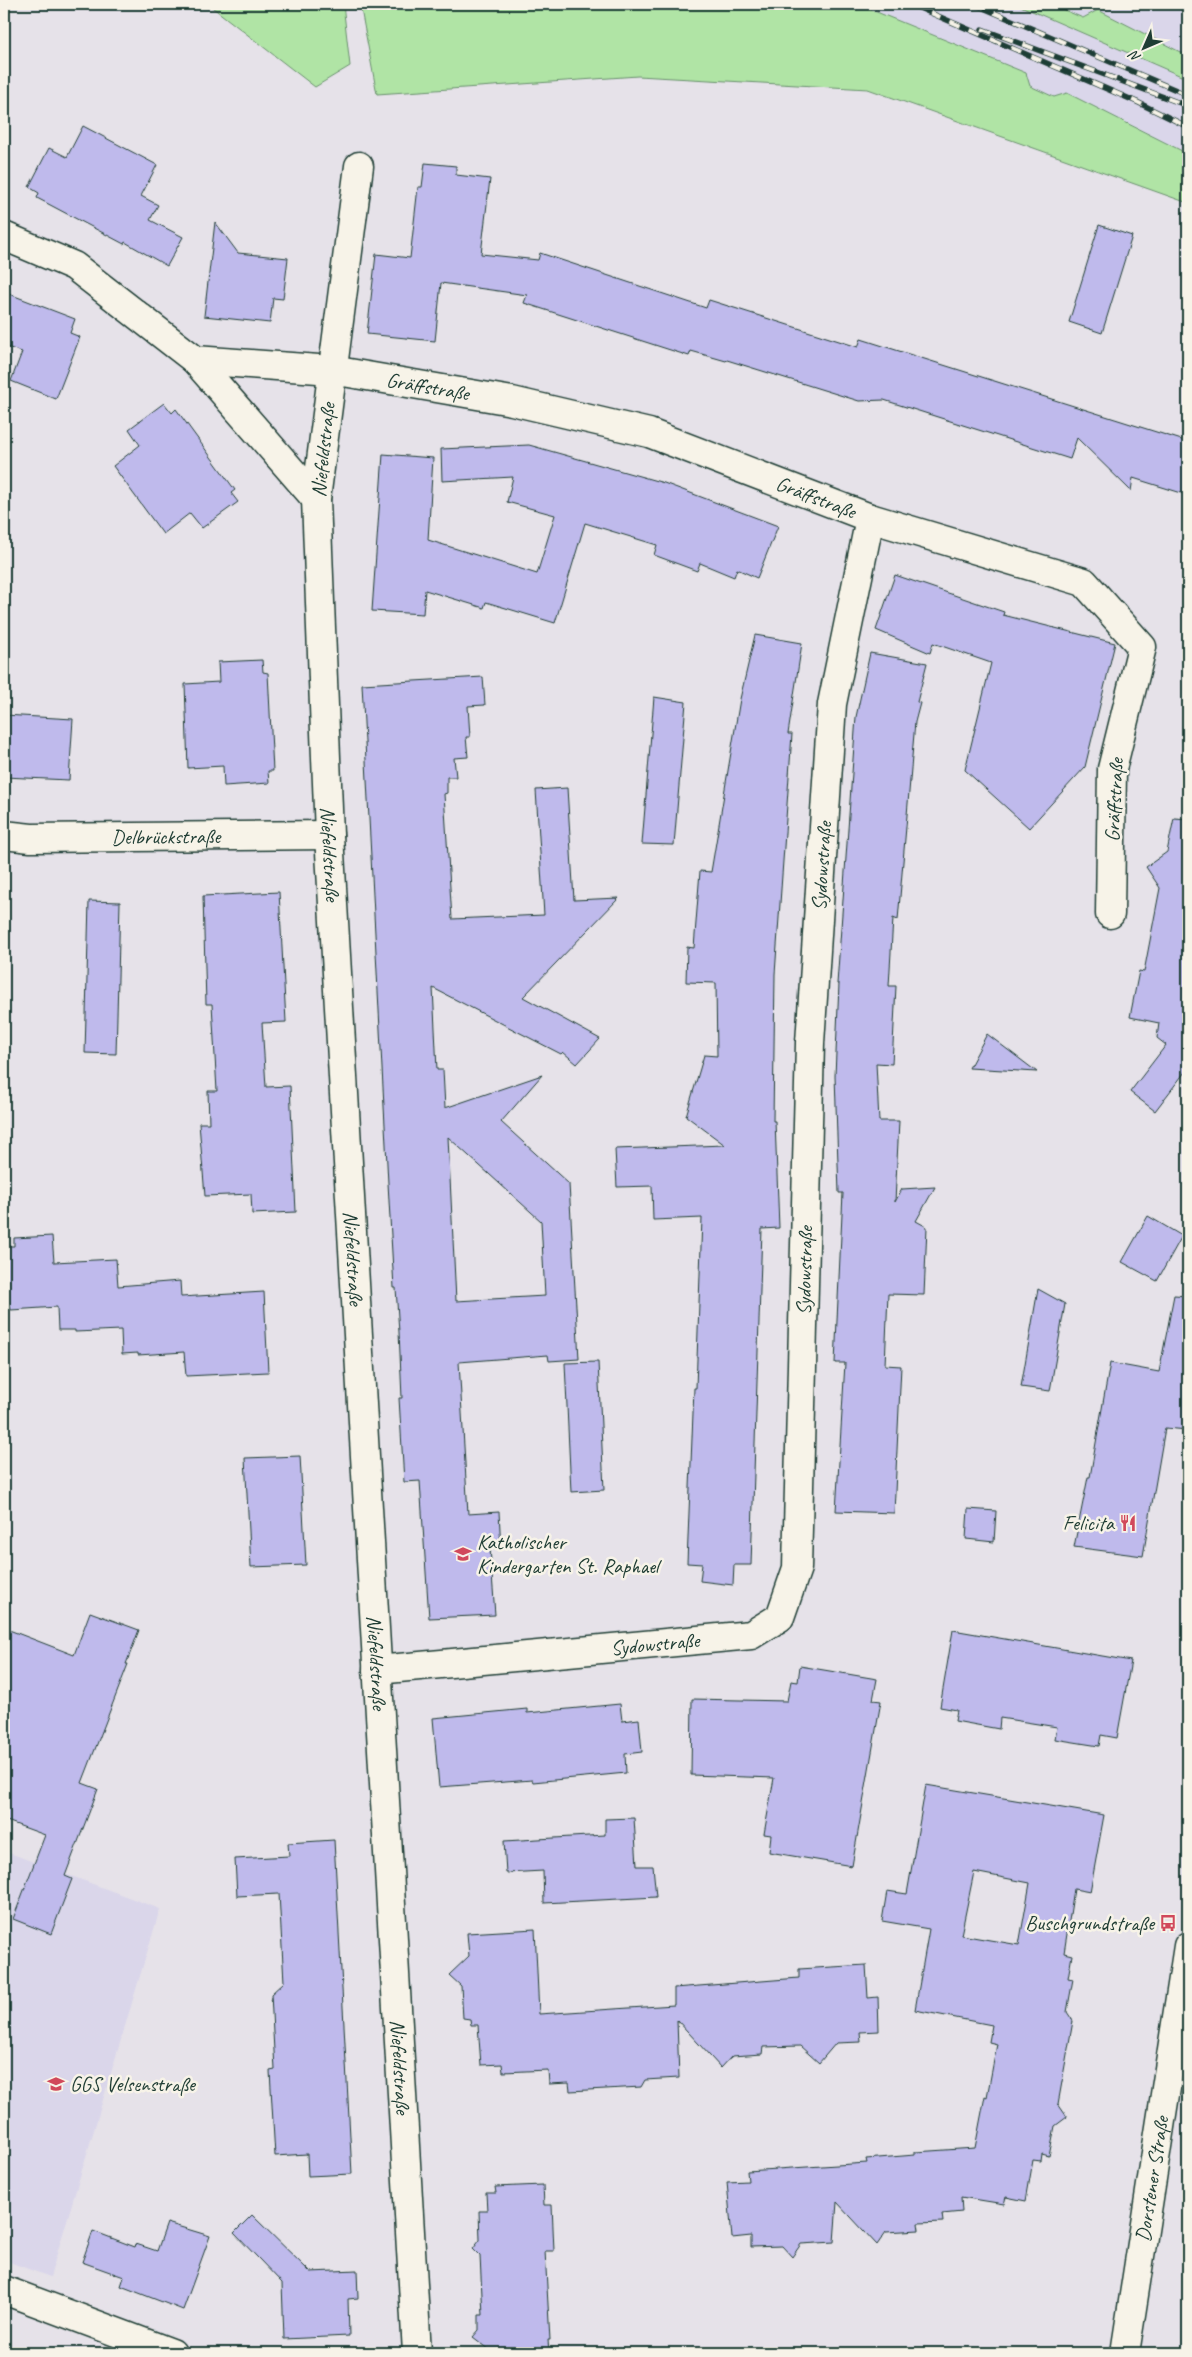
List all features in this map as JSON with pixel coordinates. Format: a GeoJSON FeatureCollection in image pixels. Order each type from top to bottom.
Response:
{"type":"FeatureCollection","features":[{"type":"Feature","properties":{"kind":"street","name":"Niefeldstraße"},"geometry":{"type":"LineString","coordinates":[[359,166],[316,499],[329,835],[418,2353]]}},
{"type":"Feature","properties":{"kind":"street"},"geometry":{"type":"LineString","coordinates":[[4,236],[74,266],[195,360],[316,499]]}},
{"type":"Feature","properties":{"kind":"street","name":"Gräffstraße"},"geometry":{"type":"LineString","coordinates":[[195,360],[332,370],[512,401],[649,433],[870,518],[1084,582],[1142,647],[1112,769],[1110,914]]}},
{"type":"Feature","properties":{"kind":"street","name":"Sydowstraße"},"geometry":{"type":"LineString","coordinates":[[377,1670],[751,1634],[780,1617],[797,1568],[810,1043],[832,704],[870,518]]}},
{"type":"Feature","properties":{"kind":"street","name":"Delbrückstraße"},"geometry":{"type":"LineString","coordinates":[[4,835],[31,838],[329,835]]}},
{"type":"Feature","properties":{"kind":"street","name":"Dorstener Straße"},"geometry":{"type":"LineString","coordinates":[[1125,2353],[1188,1946]]}},
{"type":"Feature","properties":{"kind":"street"},"geometry":{"type":"LineString","coordinates":[[4,2290],[172,2353]]}},
{"type":"Feature","properties":{"kind":"shaded area"},"geometry":{"type":"Polygon","coordinates":[[[857,4],[1016,4],[1188,79],[1188,154],[1067,93],[1054,97],[1029,86],[1025,73],[857,4]]]}},
{"type":"Feature","properties":{"kind":"shaded area"},"geometry":{"type":"Polygon","coordinates":[[[1050,4],[1188,4],[1188,56],[1098,11],[1083,18],[1050,4]]]}},
{"type":"Feature","properties":{"kind":"shaded area","name":"GGS Velsenstraße"},"geometry":{"type":"Polygon","coordinates":[[[4,1851],[160,1909],[50,2277],[4,2260],[4,1851]]]}},
{"type":"Feature","properties":{"kind":"green space"},"geometry":{"type":"Polygon","coordinates":[[[208,4],[343,4],[350,66],[315,87],[208,4]]]}},
{"type":"Feature","properties":{"kind":"green space"},"geometry":{"type":"Polygon","coordinates":[[[360,4],[857,4],[1026,73],[1030,86],[1054,97],[1067,93],[1188,154],[1188,203],[868,89],[638,76],[377,94],[360,4]]]}},
{"type":"Feature","properties":{"kind":"green space"},"geometry":{"type":"Polygon","coordinates":[[[1016,4],[1050,4],[1083,18],[1098,10],[1188,56],[1188,79],[1016,4]]]}},
{"type":"Feature","properties":{"kind":"building"},"geometry":{"type":"Polygon","coordinates":[[[83,126],[157,165],[141,196],[158,205],[150,220],[183,237],[167,266],[125,242],[124,244],[37,198],[39,193],[29,187],[49,148],[67,157],[83,126]]]}},
{"type":"Feature","properties":{"kind":"building"},"geometry":{"type":"Polygon","coordinates":[[[425,163],[456,166],[456,175],[490,179],[481,254],[538,260],[540,253],[706,308],[709,300],[858,347],[861,339],[1188,442],[1188,495],[1133,478],[1131,491],[1077,438],[1070,459],[884,400],[859,401],[727,360],[691,351],[689,356],[524,303],[527,295],[441,283],[435,341],[367,334],[376,254],[410,258],[418,187],[422,187],[425,163]]]}},
{"type":"Feature","properties":{"kind":"building"},"geometry":{"type":"Polygon","coordinates":[[[215,222],[238,253],[288,258],[283,299],[273,298],[270,323],[204,316],[215,222]]]}},
{"type":"Feature","properties":{"kind":"building"},"geometry":{"type":"Polygon","coordinates":[[[1099,225],[1132,236],[1102,333],[1069,322],[1099,225]]]}},
{"type":"Feature","properties":{"kind":"building"},"geometry":{"type":"Polygon","coordinates":[[[4,292],[75,319],[70,333],[80,337],[56,399],[11,381],[22,352],[4,346],[4,292]]]}},
{"type":"Feature","properties":{"kind":"building"},"geometry":{"type":"Polygon","coordinates":[[[164,403],[172,413],[176,409],[235,490],[231,493],[238,502],[202,528],[190,513],[163,534],[113,466],[140,445],[129,429],[164,403]]]}},
{"type":"Feature","properties":{"kind":"building"},"geometry":{"type":"Polygon","coordinates":[[[529,445],[664,483],[778,526],[757,578],[737,569],[734,577],[700,563],[697,571],[654,555],[657,545],[585,523],[555,623],[486,602],[484,608],[425,590],[423,614],[372,611],[383,454],[433,458],[428,540],[537,574],[555,515],[507,502],[513,477],[442,481],[441,449],[529,445]]]}},
{"type":"Feature","properties":{"kind":"building"},"geometry":{"type":"Polygon","coordinates":[[[895,575],[1004,612],[1003,615],[1115,643],[1085,767],[1029,828],[965,770],[991,663],[933,643],[930,653],[876,630],[895,575]]]}},
{"type":"Feature","properties":{"kind":"building"},"geometry":{"type":"Polygon","coordinates":[[[755,635],[802,643],[788,734],[792,734],[775,974],[773,1121],[775,1121],[779,1228],[762,1229],[751,1565],[734,1565],[733,1585],[700,1581],[702,1564],[687,1563],[702,1218],[653,1220],[652,1186],[617,1187],[615,1149],[725,1145],[686,1116],[704,1055],[717,1056],[716,983],[686,982],[687,947],[694,948],[700,871],[711,872],[740,699],[755,635]]]}},
{"type":"Feature","properties":{"kind":"building"},"geometry":{"type":"Polygon","coordinates":[[[870,653],[927,663],[917,702],[920,703],[915,722],[898,920],[893,918],[889,986],[896,986],[892,1064],[876,1063],[879,1121],[899,1121],[895,1202],[902,1189],[935,1187],[916,1221],[927,1227],[924,1295],[888,1294],[885,1365],[901,1366],[894,1513],[836,1511],[845,1363],[835,1363],[843,1193],[839,1193],[835,1076],[839,984],[837,984],[856,717],[870,653]]]}},
{"type":"Feature","properties":{"kind":"building"},"geometry":{"type":"Polygon","coordinates":[[[262,660],[263,672],[268,673],[273,771],[268,771],[269,783],[224,786],[223,766],[188,768],[185,684],[219,682],[218,662],[262,660]]]}},
{"type":"Feature","properties":{"kind":"building"},"geometry":{"type":"Polygon","coordinates":[[[483,677],[485,705],[468,706],[470,737],[466,737],[468,757],[454,758],[456,777],[447,777],[447,793],[444,794],[452,919],[544,915],[536,790],[567,788],[574,900],[619,898],[523,997],[600,1039],[577,1064],[563,1052],[561,1054],[433,988],[437,1070],[443,1070],[445,1108],[542,1075],[501,1122],[569,1184],[579,1359],[549,1361],[548,1355],[459,1362],[468,1514],[499,1512],[501,1548],[490,1548],[495,1615],[429,1618],[420,1481],[404,1482],[399,1398],[402,1398],[399,1332],[396,1288],[394,1288],[388,1183],[362,684],[483,677]],[[448,1137],[456,1301],[545,1296],[541,1221],[448,1137]]]}},
{"type":"Feature","properties":{"kind":"building"},"geometry":{"type":"Polygon","coordinates":[[[654,697],[686,702],[674,845],[642,844],[654,697]]]}},
{"type":"Feature","properties":{"kind":"building"},"geometry":{"type":"Polygon","coordinates":[[[4,715],[73,719],[69,780],[4,777],[4,715]]]}},
{"type":"Feature","properties":{"kind":"building"},"geometry":{"type":"Polygon","coordinates":[[[1174,818],[1188,819],[1188,1068],[1155,1111],[1130,1092],[1166,1045],[1157,1038],[1159,1023],[1130,1017],[1139,971],[1144,972],[1160,888],[1146,867],[1167,852],[1174,818]]]}},
{"type":"Feature","properties":{"kind":"building"},"geometry":{"type":"Polygon","coordinates":[[[279,892],[286,1022],[262,1023],[266,1087],[290,1086],[296,1212],[252,1214],[251,1194],[205,1196],[199,1123],[209,1123],[208,1091],[217,1091],[212,1004],[206,1004],[203,896],[279,892]]]}},
{"type":"Feature","properties":{"kind":"building"},"geometry":{"type":"Polygon","coordinates":[[[89,901],[120,902],[116,1054],[85,1053],[89,901]]]}},
{"type":"Feature","properties":{"kind":"building"},"geometry":{"type":"Polygon","coordinates":[[[987,1034],[1037,1072],[969,1068],[987,1034]]]}},
{"type":"Feature","properties":{"kind":"building"},"geometry":{"type":"Polygon","coordinates":[[[1148,1216],[1182,1236],[1157,1281],[1122,1262],[1148,1216]]]}},
{"type":"Feature","properties":{"kind":"building"},"geometry":{"type":"Polygon","coordinates":[[[52,1236],[54,1262],[116,1259],[118,1286],[180,1281],[181,1297],[264,1292],[268,1372],[186,1376],[184,1352],[138,1355],[138,1353],[122,1354],[121,1330],[75,1332],[75,1330],[58,1330],[57,1307],[11,1310],[10,1307],[4,1308],[4,1246],[14,1246],[14,1238],[52,1236]]]}},
{"type":"Feature","properties":{"kind":"building"},"geometry":{"type":"Polygon","coordinates":[[[1038,1289],[1065,1304],[1050,1391],[1021,1387],[1038,1289]]]}},
{"type":"Feature","properties":{"kind":"building"},"geometry":{"type":"Polygon","coordinates":[[[1174,1295],[1188,1296],[1188,1430],[1165,1428],[1143,1556],[1074,1547],[1088,1477],[1090,1477],[1110,1363],[1159,1372],[1174,1295]]]}},
{"type":"Feature","properties":{"kind":"building"},"geometry":{"type":"Polygon","coordinates":[[[598,1362],[604,1490],[571,1492],[565,1363],[598,1362]]]}},
{"type":"Feature","properties":{"kind":"building"},"geometry":{"type":"Polygon","coordinates":[[[300,1456],[306,1565],[251,1567],[245,1458],[300,1456]]]}},
{"type":"Feature","properties":{"kind":"building"},"geometry":{"type":"Polygon","coordinates":[[[968,1509],[996,1511],[994,1542],[966,1539],[968,1509]]]}},
{"type":"Feature","properties":{"kind":"building"},"geometry":{"type":"Polygon","coordinates":[[[90,1612],[139,1630],[126,1664],[128,1664],[82,1783],[98,1789],[65,1876],[72,1879],[51,1934],[13,1919],[45,1835],[4,1820],[4,1628],[74,1655],[90,1612]]]}},
{"type":"Feature","properties":{"kind":"building"},"geometry":{"type":"Polygon","coordinates":[[[953,1630],[1131,1661],[1117,1738],[1101,1735],[1099,1746],[1055,1739],[1057,1727],[1000,1718],[999,1729],[955,1721],[957,1710],[940,1707],[953,1630]]]}},
{"type":"Feature","properties":{"kind":"building"},"geometry":{"type":"Polygon","coordinates":[[[800,1666],[877,1679],[873,1700],[881,1701],[852,1866],[769,1852],[771,1835],[764,1834],[774,1778],[691,1775],[692,1699],[787,1701],[791,1681],[798,1682],[800,1666]]]}},
{"type":"Feature","properties":{"kind":"building"},"geometry":{"type":"Polygon","coordinates":[[[620,1704],[622,1721],[639,1719],[642,1752],[625,1754],[626,1773],[533,1782],[532,1780],[439,1787],[433,1718],[527,1709],[527,1713],[620,1704]]]}},
{"type":"Feature","properties":{"kind":"building"},"geometry":{"type":"Polygon","coordinates":[[[926,1785],[1104,1815],[1090,1892],[1074,1889],[1064,1953],[1072,1955],[1068,1978],[1073,1979],[1067,2012],[1073,2021],[1058,2104],[1067,2117],[1055,2126],[1049,2156],[1042,2154],[1041,2161],[1033,2160],[1026,2201],[1006,2197],[1004,2204],[961,2197],[962,2212],[942,2214],[943,2222],[918,2223],[919,2230],[886,2232],[877,2245],[837,2202],[834,2242],[801,2244],[792,2257],[782,2246],[751,2247],[751,2236],[732,2238],[727,2182],[748,2181],[747,2171],[867,2163],[866,2159],[915,2155],[915,2152],[975,2148],[997,2044],[989,2042],[992,2025],[915,2010],[929,1929],[882,1921],[887,1891],[907,1894],[926,1785]],[[974,1872],[961,1935],[1019,1945],[1030,1883],[974,1872]]]}},
{"type":"Feature","properties":{"kind":"building"},"geometry":{"type":"Polygon","coordinates":[[[634,1818],[637,1866],[653,1866],[656,1897],[544,1903],[543,1871],[506,1873],[504,1841],[605,1835],[605,1819],[634,1818]]]}},
{"type":"Feature","properties":{"kind":"building"},"geometry":{"type":"Polygon","coordinates":[[[334,1840],[352,2174],[308,2176],[307,2154],[275,2156],[270,2071],[275,2070],[271,1994],[284,1982],[279,1894],[237,1896],[235,1859],[289,1856],[288,1843],[334,1840]]]}},
{"type":"Feature","properties":{"kind":"building"},"geometry":{"type":"Polygon","coordinates":[[[535,1929],[539,2014],[674,2005],[674,1988],[799,1978],[799,1969],[866,1965],[868,1998],[878,1997],[879,2031],[860,2032],[861,2042],[836,2043],[819,2063],[800,2046],[763,2047],[762,2054],[732,2056],[721,2068],[677,2020],[679,2078],[645,2080],[641,2087],[570,2091],[569,2083],[549,2084],[548,2070],[503,2072],[502,2064],[481,2065],[478,2025],[471,2025],[470,2019],[463,2018],[461,1986],[449,1975],[469,1956],[467,1933],[535,1929]]]}},
{"type":"Feature","properties":{"kind":"building"},"geometry":{"type":"Polygon","coordinates":[[[543,2185],[544,2205],[552,2205],[554,2251],[545,2251],[550,2340],[548,2340],[549,2353],[494,2353],[473,2337],[479,2330],[479,2315],[483,2315],[480,2256],[473,2249],[480,2240],[479,2211],[487,2211],[486,2193],[496,2193],[495,2187],[543,2185]]]}},
{"type":"Feature","properties":{"kind":"building"},"geometry":{"type":"Polygon","coordinates":[[[252,2215],[310,2272],[357,2270],[358,2298],[348,2299],[349,2336],[284,2339],[282,2283],[234,2233],[252,2215]]]}},
{"type":"Feature","properties":{"kind":"building"},"geometry":{"type":"Polygon","coordinates":[[[167,2223],[210,2236],[183,2310],[121,2286],[124,2277],[82,2262],[93,2231],[135,2247],[136,2244],[157,2251],[167,2223]]]}},
{"type":"Feature","properties":{"kind":"railway"},"geometry":{"type":"LineString","coordinates":[[910,4],[1137,102],[1188,127]]}},
{"type":"Feature","properties":{"kind":"railway"},"geometry":{"type":"LineString","coordinates":[[974,4],[1188,95]]}},
{"type":"Feature","properties":{"kind":"railway"},"geometry":{"type":"LineString","coordinates":[[982,29],[1188,106]]}},
{"type":"Feature","properties":{"kind":"place","name":"Felicita"},"geometry":{"type":"Point","coordinates":[1128,1523]}},
{"type":"Feature","properties":{"kind":"place","name":"Katholischer Kindergarten St. Raphael"},"geometry":{"type":"Point","coordinates":[463,1554]}},
{"type":"Feature","properties":{"kind":"place","name":"Buschgrundstraße"},"geometry":{"type":"Point","coordinates":[1168,1923]}},
{"type":"Feature","properties":{"kind":"place","name":"GGS Velsenstraße"},"geometry":{"type":"Point","coordinates":[56,2084]}}]}
